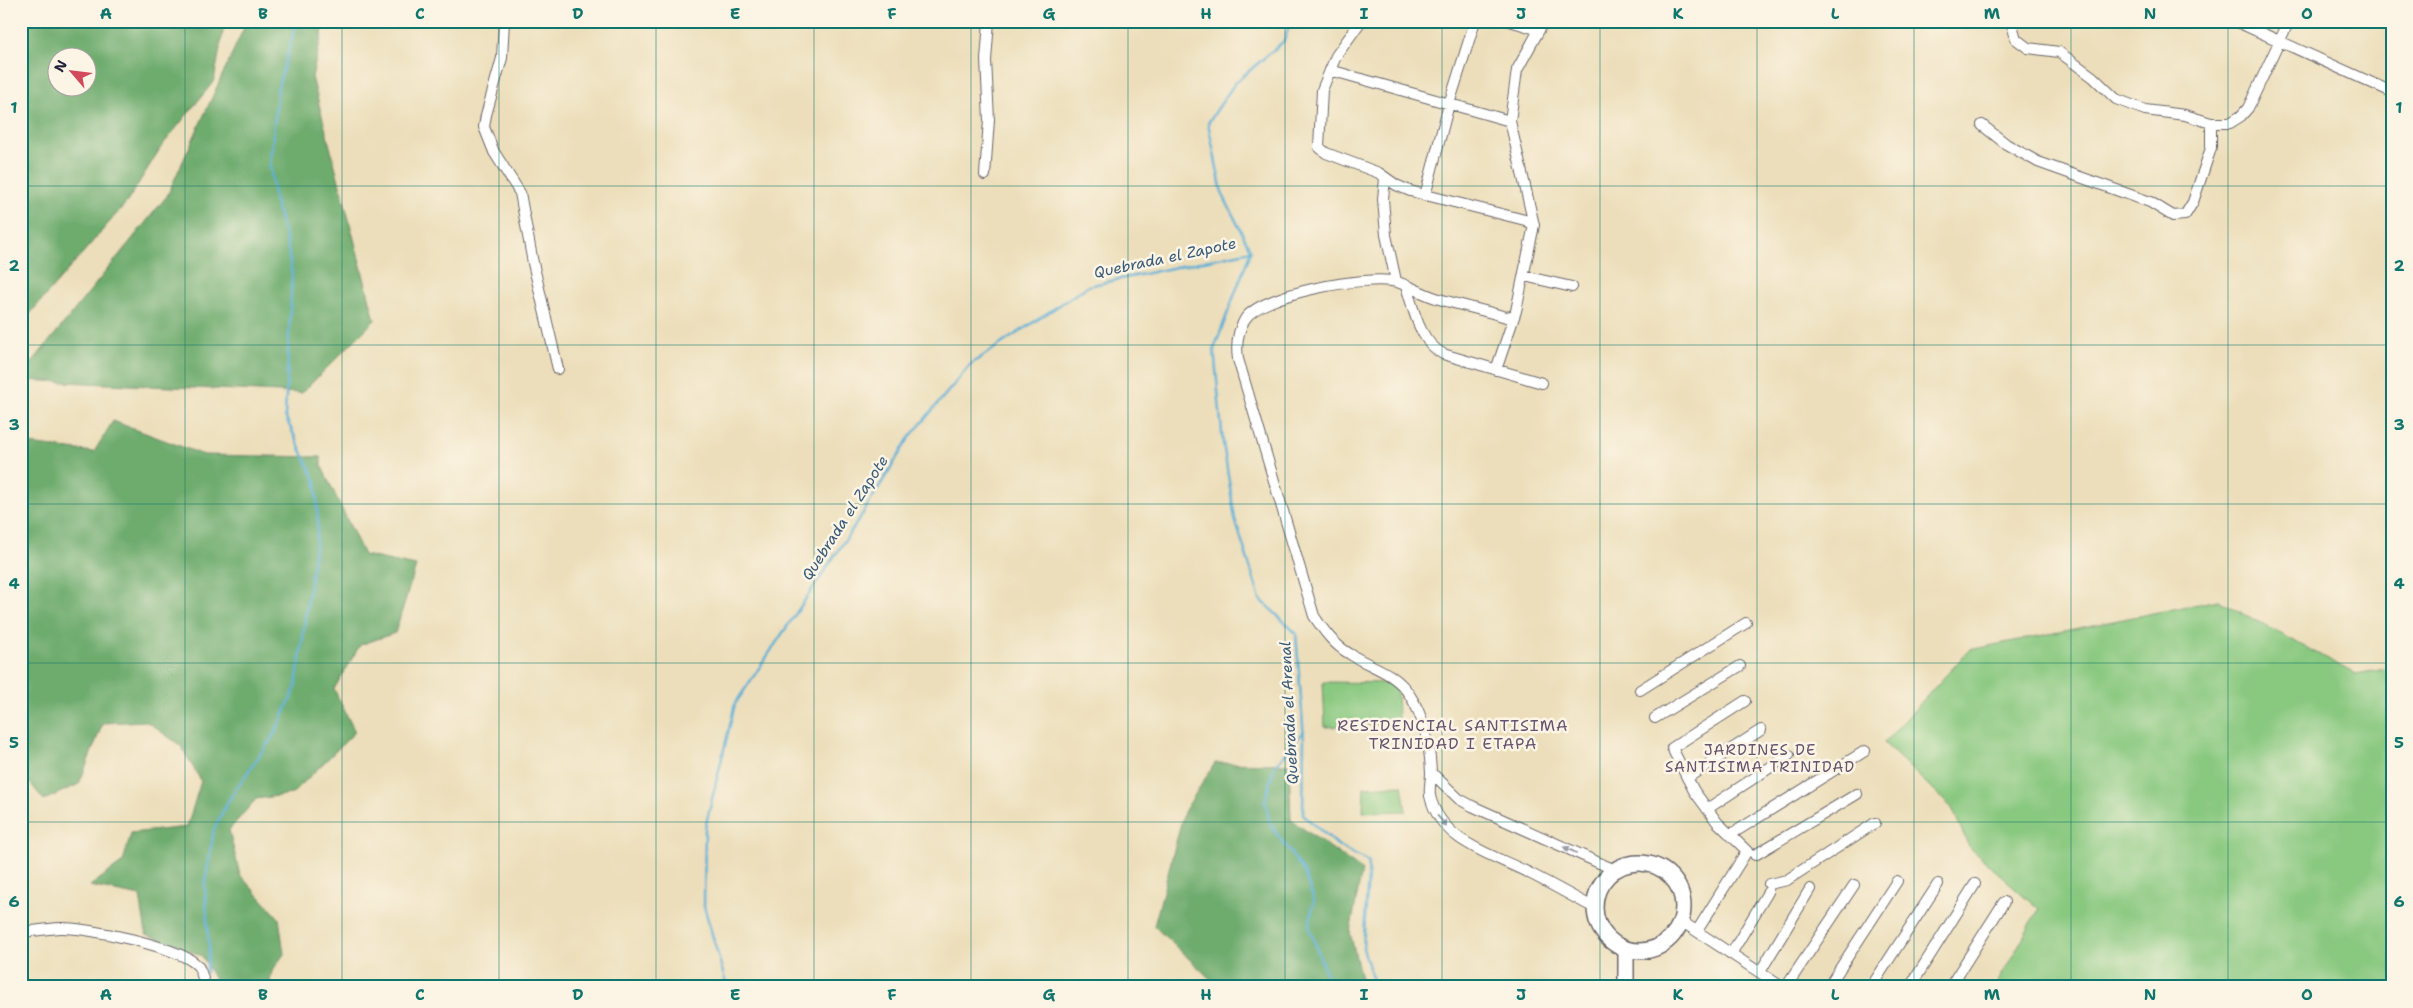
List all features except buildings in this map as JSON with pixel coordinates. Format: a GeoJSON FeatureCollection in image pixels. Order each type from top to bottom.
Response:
{"type":"FeatureCollection","features":[{"type":"Feature","properties":{"kind":"street"},"geometry":{"type":"LineString","coordinates":[[504,21],[502,58],[484,128],[494,152],[520,194],[532,264],[558,369]]}},
{"type":"Feature","properties":{"kind":"street"},"geometry":{"type":"LineString","coordinates":[[985,175],[989,120],[986,60],[989,21]]}},
{"type":"Feature","properties":{"kind":"street"},"geometry":{"type":"LineString","coordinates":[[1361,21],[1336,56],[1322,90],[1319,147],[1326,153],[1379,173],[1386,179],[1410,191],[1531,220]]}},
{"type":"Feature","properties":{"kind":"street"},"geometry":{"type":"LineString","coordinates":[[1425,196],[1449,104],[1474,21]]}},
{"type":"Feature","properties":{"kind":"street"},"geometry":{"type":"LineString","coordinates":[[1496,370],[1512,316],[1516,311],[1524,276],[1531,220],[1510,121],[1517,70],[1542,26],[1510,21]]}},
{"type":"Feature","properties":{"kind":"street"},"geometry":{"type":"LineString","coordinates":[[2011,21],[2016,39],[2028,48],[2059,52],[2093,77],[2116,100],[2145,110],[2185,116],[2211,123],[2230,123],[2241,116],[2248,108],[2289,21]]}},
{"type":"Feature","properties":{"kind":"street"},"geometry":{"type":"LineString","coordinates":[[2235,21],[2392,92]]}},
{"type":"Feature","properties":{"kind":"street"},"geometry":{"type":"LineString","coordinates":[[1330,70],[1510,121]]}},
{"type":"Feature","properties":{"kind":"street"},"geometry":{"type":"LineString","coordinates":[[1982,125],[2006,144],[2038,162],[2150,202],[2173,216],[2179,217],[2185,215],[2193,202],[2211,148],[2211,123]]}},
{"type":"Feature","properties":{"kind":"street"},"geometry":{"type":"LineString","coordinates":[[1386,179],[1383,199],[1386,235],[1396,281]]}},
{"type":"Feature","properties":{"kind":"street"},"geometry":{"type":"LineString","coordinates":[[1410,191],[1430,180]]}},
{"type":"Feature","properties":{"kind":"street"},"geometry":{"type":"LineString","coordinates":[[1524,276],[1572,287]]}},
{"type":"Feature","properties":{"kind":"street"},"geometry":{"type":"LineString","coordinates":[[1512,316],[1506,317],[1435,298],[1396,281],[1363,280],[1335,284],[1263,304],[1246,318],[1236,342],[1238,359],[1314,616],[1326,636],[1349,654],[1387,673],[1401,684],[1409,694],[1427,732],[1431,776],[1429,787],[1436,814],[1444,826],[1461,840],[1595,908]]}},
{"type":"Feature","properties":{"kind":"street"},"geometry":{"type":"LineString","coordinates":[[1406,286],[1427,342],[1434,350],[1542,383]]}},
{"type":"Feature","properties":{"kind":"street"},"geometry":{"type":"LineString","coordinates":[[1640,690],[1746,623]]}},
{"type":"Feature","properties":{"kind":"street"},"geometry":{"type":"LineString","coordinates":[[1655,718],[1740,666]]}},
{"type":"Feature","properties":{"kind":"street"},"geometry":{"type":"LineString","coordinates":[[1696,931],[1747,851],[1707,809],[1687,778],[1673,750],[1745,701]]}},
{"type":"Feature","properties":{"kind":"street"},"geometry":{"type":"LineString","coordinates":[[1687,778],[1761,730]]}},
{"type":"Feature","properties":{"kind":"street"},"geometry":{"type":"LineString","coordinates":[[1730,835],[1865,751]]}},
{"type":"Feature","properties":{"kind":"street"},"geometry":{"type":"LineString","coordinates":[[1707,809],[1790,755]]}},
{"type":"Feature","properties":{"kind":"street"},"geometry":{"type":"LineString","coordinates":[[1431,776],[1435,776],[1459,799],[1472,806],[1615,870]]}},
{"type":"Feature","properties":{"kind":"street"},"geometry":{"type":"LineString","coordinates":[[1755,855],[1857,794]]}},
{"type":"Feature","properties":{"kind":"street"},"geometry":{"type":"LineString","coordinates":[[1731,954],[1769,888],[1787,880],[1875,823]]}},
{"type":"Feature","properties":{"kind":"street"},"geometry":{"type":"LineString","coordinates":[[1633,863],[1644,863],[1665,871],[1678,887],[1682,896],[1680,921],[1674,933],[1665,943],[1653,949],[1639,951],[1626,949],[1609,939],[1601,930],[1595,908],[1601,887],[1615,870],[1633,863]]}},
{"type":"Feature","properties":{"kind":"street"},"geometry":{"type":"LineString","coordinates":[[1828,987],[1897,880]]}},
{"type":"Feature","properties":{"kind":"street"},"geometry":{"type":"LineString","coordinates":[[1871,987],[1938,884]]}},
{"type":"Feature","properties":{"kind":"street"},"geometry":{"type":"LineString","coordinates":[[1910,987],[1975,884]]}},
{"type":"Feature","properties":{"kind":"street"},"geometry":{"type":"LineString","coordinates":[[1680,921],[1784,987],[1854,885]]}},
{"type":"Feature","properties":{"kind":"street"},"geometry":{"type":"LineString","coordinates":[[1760,972],[1810,889]]}},
{"type":"Feature","properties":{"kind":"street"},"geometry":{"type":"LineString","coordinates":[[1950,987],[2004,902]]}},
{"type":"Feature","properties":{"kind":"street"},"geometry":{"type":"LineString","coordinates":[[21,932],[61,928],[105,934],[150,945],[178,954],[195,963],[200,968],[205,987]]}},
{"type":"Feature","properties":{"kind":"street"},"geometry":{"type":"LineString","coordinates":[[1626,949],[1626,987]]}},
{"type":"Feature","properties":{"kind":"green space"},"geometry":{"type":"Polygon","coordinates":[[[21,21],[225,21],[214,81],[161,147],[127,202],[21,324],[21,21]]]}},
{"type":"Feature","properties":{"kind":"green space"},"geometry":{"type":"Polygon","coordinates":[[[247,21],[325,21],[312,77],[375,320],[302,393],[21,380],[21,376],[167,196],[247,21]]]}},
{"type":"Feature","properties":{"kind":"green space"},"geometry":{"type":"Polygon","coordinates":[[[113,421],[204,455],[321,457],[321,465],[364,555],[416,566],[395,633],[360,645],[334,689],[355,732],[292,794],[256,799],[229,830],[240,875],[279,918],[284,954],[272,971],[269,987],[219,987],[202,956],[146,934],[140,896],[90,886],[123,862],[131,833],[187,827],[201,781],[181,746],[146,721],[103,723],[79,784],[44,800],[25,777],[21,741],[21,443],[94,452],[113,421]]]}},
{"type":"Feature","properties":{"kind":"green space"},"geometry":{"type":"Polygon","coordinates":[[[2218,600],[2355,674],[2392,668],[2392,987],[1995,987],[2039,909],[1969,847],[1952,808],[1884,743],[1969,650],[2218,600]]]}},
{"type":"Feature","properties":{"kind":"green space"},"geometry":{"type":"Polygon","coordinates":[[[1323,682],[1397,683],[1398,724],[1325,727],[1323,682]]]}},
{"type":"Feature","properties":{"kind":"green space"},"geometry":{"type":"Polygon","coordinates":[[[1215,763],[1289,764],[1291,820],[1362,870],[1350,932],[1363,987],[1219,987],[1154,926],[1184,812],[1215,763]]]}},
{"type":"Feature","properties":{"kind":"green space"},"geometry":{"type":"Polygon","coordinates":[[[1402,785],[1406,811],[1363,812],[1364,787],[1402,785]]]}},
{"type":"Feature","properties":{"kind":"waterway"},"geometry":{"type":"LineString","coordinates":[[206,973],[209,950],[205,884],[214,829],[228,801],[275,733],[296,687],[318,525],[316,482],[285,416],[292,274],[286,238],[275,201],[270,165],[278,87],[297,21]]}},
{"type":"Feature","properties":{"kind":"waterway"},"geometry":{"type":"LineString","coordinates":[[1251,251],[1222,193],[1208,123],[1235,83],[1284,41],[1291,21]]}},
{"type":"Feature","properties":{"kind":"waterway","name":"Quebrada el Arenal"},"geometry":{"type":"LineString","coordinates":[[1251,251],[1214,349],[1223,443],[1235,519],[1260,599],[1296,633],[1304,739],[1303,815],[1340,847],[1369,862],[1363,948],[1375,987]]}},
{"type":"Feature","properties":{"kind":"waterway","name":"Quebrada el Zapote"},"geometry":{"type":"LineString","coordinates":[[727,987],[704,906],[705,828],[735,704],[860,518],[909,438],[971,364],[1088,286],[1251,251]]}},
{"type":"Feature","properties":{"kind":"waterway"},"geometry":{"type":"LineString","coordinates":[[1304,731],[1274,767],[1265,801],[1270,824],[1304,872],[1314,900],[1309,927],[1328,979],[1324,987]]}},
{"type":"Feature","properties":{"kind":"district","name":"RESIDENCIAL SANTISIMA TRINIDAD I ETAPA"},"geometry":{"type":"Point","coordinates":[1453,734]}},
{"type":"Feature","properties":{"kind":"district","name":"JARDINES DE SANTISIMA TRINIDAD"},"geometry":{"type":"Point","coordinates":[1760,758]}}]}
